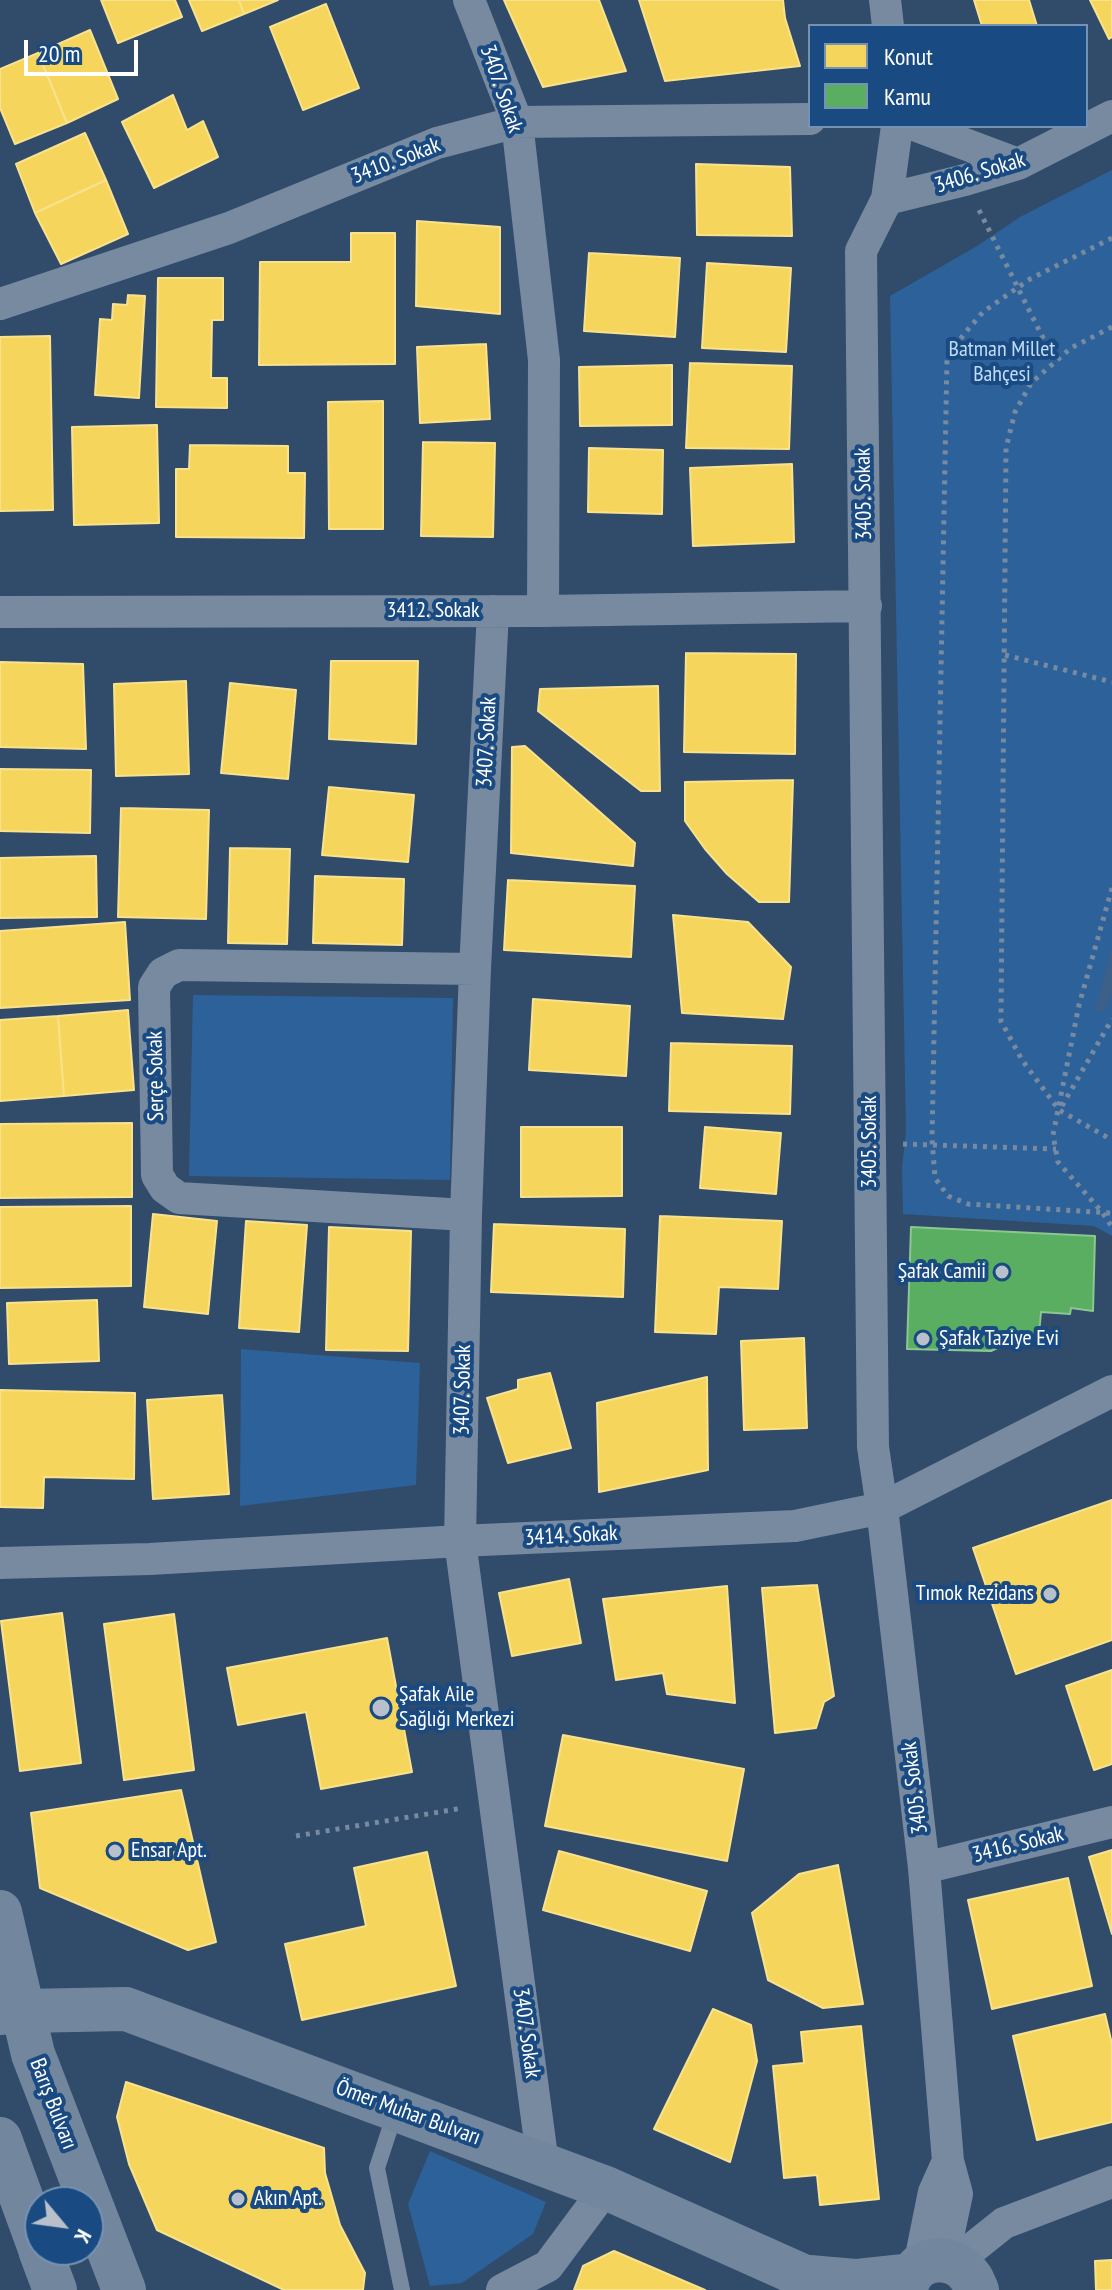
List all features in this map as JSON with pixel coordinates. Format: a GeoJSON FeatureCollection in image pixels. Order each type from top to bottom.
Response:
{"type":"FeatureCollection","features":[{"type":"Feature","properties":{"kind":"main road","name":"Barış Bulvarı"},"geometry":{"type":"LineString","coordinates":[[0,1912],[12,2012],[33,2054],[124,2290]]}},
{"type":"Feature","properties":{"kind":"main road","name":"Ömer Muhar Bulvarı"},"geometry":{"type":"LineString","coordinates":[[12,2012],[126,2009],[606,2188],[821,2283],[886,2276],[941,2276]]}},
{"type":"Feature","properties":{"kind":"main road"},"geometry":{"type":"LineString","coordinates":[[0,2139],[24,2205]]}},
{"type":"Feature","properties":{"kind":"main road"},"geometry":{"type":"LineString","coordinates":[[46,2266],[55,2290]]}},
{"type":"Feature","properties":{"kind":"street","name":"3407. Sokak"},"geometry":{"type":"LineString","coordinates":[[469,0],[517,122],[544,360],[543,611]]}},
{"type":"Feature","properties":{"kind":"street"},"geometry":{"type":"LineString","coordinates":[[885,0],[888,24]]}},
{"type":"Feature","properties":{"kind":"street","name":"3406. Sokak"},"geometry":{"type":"LineString","coordinates":[[887,199],[1018,164],[1112,116]]}},
{"type":"Feature","properties":{"kind":"street","name":"3410. Sokak"},"geometry":{"type":"LineString","coordinates":[[0,304],[229,228],[437,143],[517,122],[808,119]]}},
{"type":"Feature","properties":{"kind":"street","name":"3405. Sokak"},"geometry":{"type":"LineString","coordinates":[[897,128],[887,199],[861,251],[873,1447],[924,1868],[948,2161],[957,2194],[941,2276]]}},
{"type":"Feature","properties":{"kind":"street"},"geometry":{"type":"LineString","coordinates":[[922,128],[1018,164]]}},
{"type":"Feature","properties":{"kind":"street","name":"3412. Sokak"},"geometry":{"type":"LineString","coordinates":[[0,612],[543,611],[866,606]]}},
{"type":"Feature","properties":{"kind":"street","name":"3407. Sokak"},"geometry":{"type":"LineString","coordinates":[[493,611],[466,1215],[460,1541],[543,2164]]}},
{"type":"Feature","properties":{"kind":"street","name":"Serçe Sokak"},"geometry":{"type":"LineString","coordinates":[[466,1215],[179,1198],[165,1188],[157,1175],[154,987],[163,973],[179,965],[475,969]]}},
{"type":"Feature","properties":{"kind":"street","name":"3414. Sokak"},"geometry":{"type":"LineString","coordinates":[[0,1563],[150,1559],[795,1526],[882,1508],[1112,1391]]}},
{"type":"Feature","properties":{"kind":"street","name":"3416. Sokak"},"geometry":{"type":"LineString","coordinates":[[924,1868],[1112,1822]]}},
{"type":"Feature","properties":{"kind":"street"},"geometry":{"type":"LineString","coordinates":[[941,2276],[1004,2223],[1112,2182]]}},
{"type":"Feature","properties":{"kind":"street"},"geometry":{"type":"LineString","coordinates":[[502,2290],[548,2266],[606,2188]]}},
{"type":"Feature","properties":{"kind":"lane"},"geometry":{"type":"LineString","coordinates":[[396,2109],[377,2168],[402,2290]]}},
{"type":"Feature","properties":{"kind":"path"},"geometry":{"type":"LineString","coordinates":[[965,180],[1016,289],[1055,362]]}},
{"type":"Feature","properties":{"kind":"path"},"geometry":{"type":"LineString","coordinates":[[1112,238],[1030,279],[983,312],[947,358],[933,1146],[935,1178],[948,1196],[968,1204],[1112,1213]]}},
{"type":"Feature","properties":{"kind":"path"},"geometry":{"type":"LineString","coordinates":[[1112,327],[1071,348],[1031,383],[1015,412],[1006,448],[1001,1021],[1022,1060],[1059,1110],[1112,1140]]}},
{"type":"Feature","properties":{"kind":"path"},"geometry":{"type":"LineString","coordinates":[[1004,655],[1112,682]]}},
{"type":"Feature","properties":{"kind":"path"},"geometry":{"type":"LineString","coordinates":[[1112,888],[1079,1005],[1053,1135],[1058,1162],[1112,1227]]}},
{"type":"Feature","properties":{"kind":"path"},"geometry":{"type":"LineString","coordinates":[[1059,1110],[1112,1019]]}},
{"type":"Feature","properties":{"kind":"path"},"geometry":{"type":"LineString","coordinates":[[871,1141],[1056,1149]]}},
{"type":"Feature","properties":{"kind":"path"},"geometry":{"type":"LineString","coordinates":[[296,1836],[495,1803]]}},
{"type":"Feature","properties":{"kind":"green space","name":"Batman Millet Bahçesi"},"geometry":{"type":"Polygon","coordinates":[[[1112,170],[1112,1236],[1094,1226],[903,1214],[902,1168],[906,1132],[890,296],[977,246],[1020,217],[1112,170]]]}},
{"type":"Feature","properties":{"kind":"green space"},"geometry":{"type":"Polygon","coordinates":[[[193,995],[453,998],[450,1180],[189,1176],[193,995]]]}},
{"type":"Feature","properties":{"kind":"green space"},"geometry":{"type":"Polygon","coordinates":[[[241,1349],[420,1363],[416,1485],[240,1506],[241,1349]]]}},
{"type":"Feature","properties":{"kind":"green space"},"geometry":{"type":"Polygon","coordinates":[[[430,2151],[546,2202],[533,2234],[462,2283],[430,2286],[408,2204],[430,2151]]]}},
{"type":"Feature","properties":{"kind":"shaded area"},"geometry":{"type":"Polygon","coordinates":[[[1112,948],[1112,994],[1104,1012],[1095,1010],[1112,948]]]}},
{"type":"Feature","properties":{"kind":"building: Konut"},"geometry":{"type":"Polygon","coordinates":[[[101,0],[175,0],[182,17],[118,43],[101,0]]]}},
{"type":"Feature","properties":{"kind":"building: Konut"},"geometry":{"type":"Polygon","coordinates":[[[189,0],[239,0],[244,14],[202,31],[189,0]]]}},
{"type":"Feature","properties":{"kind":"building: Konut"},"geometry":{"type":"Polygon","coordinates":[[[239,0],[278,0],[244,14],[239,0]]]}},
{"type":"Feature","properties":{"kind":"building: Konut"},"geometry":{"type":"Polygon","coordinates":[[[504,0],[599,0],[626,71],[543,87],[504,0]]]}},
{"type":"Feature","properties":{"kind":"building: Konut"},"geometry":{"type":"Polygon","coordinates":[[[639,0],[783,0],[785,18],[800,66],[665,81],[639,0]]]}},
{"type":"Feature","properties":{"kind":"building: Konut"},"geometry":{"type":"Polygon","coordinates":[[[974,0],[1029,0],[1036,24],[981,24],[974,0]]]}},
{"type":"Feature","properties":{"kind":"building: Konut"},"geometry":{"type":"Polygon","coordinates":[[[1090,0],[1112,0],[1112,37],[1109,39],[1090,0]]]}},
{"type":"Feature","properties":{"kind":"building: Konut"},"geometry":{"type":"Polygon","coordinates":[[[326,4],[359,88],[303,110],[270,27],[326,4]]]}},
{"type":"Feature","properties":{"kind":"building: Konut"},"geometry":{"type":"Polygon","coordinates":[[[90,30],[118,99],[67,123],[38,53],[90,30]]]}},
{"type":"Feature","properties":{"kind":"building: Konut"},"geometry":{"type":"Polygon","coordinates":[[[38,53],[67,123],[15,144],[0,108],[0,69],[38,53]]]}},
{"type":"Feature","properties":{"kind":"building: Konut"},"geometry":{"type":"Polygon","coordinates":[[[173,95],[187,130],[203,121],[218,157],[154,188],[122,122],[173,95]]]}},
{"type":"Feature","properties":{"kind":"building: Konut"},"geometry":{"type":"Polygon","coordinates":[[[85,133],[106,180],[35,213],[16,164],[85,133]]]}},
{"type":"Feature","properties":{"kind":"building: Konut"},"geometry":{"type":"Polygon","coordinates":[[[696,164],[790,167],[792,236],[697,235],[696,164]]]}},
{"type":"Feature","properties":{"kind":"building: Konut"},"geometry":{"type":"Polygon","coordinates":[[[106,180],[128,234],[61,264],[35,213],[106,180]]]}},
{"type":"Feature","properties":{"kind":"building: Konut"},"geometry":{"type":"Polygon","coordinates":[[[417,221],[500,227],[500,314],[416,306],[417,221]]]}},
{"type":"Feature","properties":{"kind":"building: Konut"},"geometry":{"type":"Polygon","coordinates":[[[351,233],[395,233],[395,364],[259,365],[260,262],[351,262],[351,233]]]}},
{"type":"Feature","properties":{"kind":"building: Konut"},"geometry":{"type":"Polygon","coordinates":[[[589,253],[680,258],[675,337],[584,331],[589,253]]]}},
{"type":"Feature","properties":{"kind":"building: Konut"},"geometry":{"type":"Polygon","coordinates":[[[707,263],[791,268],[786,352],[702,348],[707,263]]]}},
{"type":"Feature","properties":{"kind":"building: Konut"},"geometry":{"type":"Polygon","coordinates":[[[158,278],[223,278],[223,320],[212,320],[211,378],[227,378],[227,408],[156,407],[158,278]]]}},
{"type":"Feature","properties":{"kind":"building: Konut"},"geometry":{"type":"Polygon","coordinates":[[[128,295],[145,296],[139,398],[95,395],[100,319],[112,320],[113,304],[127,305],[128,295]]]}},
{"type":"Feature","properties":{"kind":"building: Konut"},"geometry":{"type":"Polygon","coordinates":[[[50,336],[53,510],[0,511],[0,337],[50,336]]]}},
{"type":"Feature","properties":{"kind":"building: Konut"},"geometry":{"type":"Polygon","coordinates":[[[486,344],[490,419],[420,423],[417,347],[486,344]]]}},
{"type":"Feature","properties":{"kind":"building: Konut"},"geometry":{"type":"Polygon","coordinates":[[[690,363],[792,366],[789,449],[686,448],[690,363]]]}},
{"type":"Feature","properties":{"kind":"building: Konut"},"geometry":{"type":"Polygon","coordinates":[[[672,365],[672,425],[580,426],[579,367],[672,365]]]}},
{"type":"Feature","properties":{"kind":"building: Konut"},"geometry":{"type":"Polygon","coordinates":[[[383,401],[383,529],[329,529],[328,402],[383,401]]]}},
{"type":"Feature","properties":{"kind":"building: Konut"},"geometry":{"type":"Polygon","coordinates":[[[157,425],[159,523],[74,525],[72,427],[157,425]]]}},
{"type":"Feature","properties":{"kind":"building: Konut"},"geometry":{"type":"Polygon","coordinates":[[[423,442],[495,443],[493,537],[421,536],[423,442]]]}},
{"type":"Feature","properties":{"kind":"building: Konut"},"geometry":{"type":"Polygon","coordinates":[[[190,445],[288,446],[288,473],[305,473],[304,538],[176,537],[176,469],[189,469],[190,445]]]}},
{"type":"Feature","properties":{"kind":"building: Konut"},"geometry":{"type":"Polygon","coordinates":[[[589,448],[663,450],[662,514],[588,512],[589,448]]]}},
{"type":"Feature","properties":{"kind":"building: Konut"},"geometry":{"type":"Polygon","coordinates":[[[792,464],[794,542],[693,546],[690,468],[792,464]]]}},
{"type":"Feature","properties":{"kind":"building: Konut"},"geometry":{"type":"Polygon","coordinates":[[[686,653],[796,654],[795,754],[684,752],[686,653]]]}},
{"type":"Feature","properties":{"kind":"building: Konut"},"geometry":{"type":"Polygon","coordinates":[[[331,661],[418,661],[416,744],[329,739],[331,661]]]}},
{"type":"Feature","properties":{"kind":"building: Konut"},"geometry":{"type":"Polygon","coordinates":[[[0,662],[83,664],[86,749],[0,747],[0,662]]]}},
{"type":"Feature","properties":{"kind":"building: Konut"},"geometry":{"type":"Polygon","coordinates":[[[186,681],[189,774],[116,776],[114,684],[186,681]]]}},
{"type":"Feature","properties":{"kind":"building: Konut"},"geometry":{"type":"Polygon","coordinates":[[[230,683],[296,690],[288,779],[221,773],[230,683]]]}},
{"type":"Feature","properties":{"kind":"building: Konut"},"geometry":{"type":"Polygon","coordinates":[[[658,686],[660,791],[641,791],[538,711],[540,689],[658,686]]]}},
{"type":"Feature","properties":{"kind":"building: Konut"},"geometry":{"type":"Polygon","coordinates":[[[525,746],[635,843],[633,866],[511,853],[512,747],[525,746]]]}},
{"type":"Feature","properties":{"kind":"building: Konut"},"geometry":{"type":"Polygon","coordinates":[[[0,769],[91,770],[90,833],[0,831],[0,769]]]}},
{"type":"Feature","properties":{"kind":"building: Konut"},"geometry":{"type":"Polygon","coordinates":[[[793,780],[789,902],[759,902],[727,874],[685,821],[685,782],[793,780]]]}},
{"type":"Feature","properties":{"kind":"building: Konut"},"geometry":{"type":"Polygon","coordinates":[[[329,787],[414,795],[408,862],[322,855],[329,787]]]}},
{"type":"Feature","properties":{"kind":"building: Konut"},"geometry":{"type":"Polygon","coordinates":[[[121,808],[209,810],[206,919],[118,917],[121,808]]]}},
{"type":"Feature","properties":{"kind":"building: Konut"},"geometry":{"type":"Polygon","coordinates":[[[230,848],[290,849],[287,944],[228,943],[230,848]]]}},
{"type":"Feature","properties":{"kind":"building: Konut"},"geometry":{"type":"Polygon","coordinates":[[[96,856],[97,917],[0,918],[0,858],[96,856]]]}},
{"type":"Feature","properties":{"kind":"building: Konut"},"geometry":{"type":"Polygon","coordinates":[[[315,876],[404,879],[402,945],[313,943],[315,876]]]}},
{"type":"Feature","properties":{"kind":"building: Konut"},"geometry":{"type":"Polygon","coordinates":[[[508,880],[635,886],[631,957],[504,950],[508,880]]]}},
{"type":"Feature","properties":{"kind":"building: Konut"},"geometry":{"type":"Polygon","coordinates":[[[673,915],[748,922],[791,967],[783,1019],[682,1013],[673,915]]]}},
{"type":"Feature","properties":{"kind":"building: Konut"},"geometry":{"type":"Polygon","coordinates":[[[125,922],[130,1000],[0,1008],[0,931],[125,922]]]}},
{"type":"Feature","properties":{"kind":"building: Konut"},"geometry":{"type":"Polygon","coordinates":[[[533,999],[630,1006],[626,1076],[529,1070],[533,999]]]}},
{"type":"Feature","properties":{"kind":"building: Konut"},"geometry":{"type":"Polygon","coordinates":[[[128,1010],[134,1090],[64,1096],[58,1016],[128,1010]]]}},
{"type":"Feature","properties":{"kind":"building: Konut"},"geometry":{"type":"Polygon","coordinates":[[[58,1016],[64,1096],[0,1101],[0,1020],[58,1016]]]}},
{"type":"Feature","properties":{"kind":"building: Konut"},"geometry":{"type":"Polygon","coordinates":[[[671,1043],[792,1046],[790,1114],[669,1111],[671,1043]]]}},
{"type":"Feature","properties":{"kind":"building: Konut"},"geometry":{"type":"Polygon","coordinates":[[[132,1123],[132,1197],[0,1198],[0,1124],[132,1123]]]}},
{"type":"Feature","properties":{"kind":"building: Konut"},"geometry":{"type":"Polygon","coordinates":[[[521,1127],[622,1127],[622,1196],[521,1197],[521,1127]]]}},
{"type":"Feature","properties":{"kind":"building: Konut"},"geometry":{"type":"Polygon","coordinates":[[[705,1127],[781,1133],[776,1194],[700,1188],[705,1127]]]}},
{"type":"Feature","properties":{"kind":"building: Konut"},"geometry":{"type":"Polygon","coordinates":[[[131,1206],[131,1286],[0,1288],[0,1207],[131,1206]]]}},
{"type":"Feature","properties":{"kind":"building: Konut"},"geometry":{"type":"Polygon","coordinates":[[[153,1214],[217,1221],[208,1314],[144,1307],[153,1214]]]}},
{"type":"Feature","properties":{"kind":"building: Konut"},"geometry":{"type":"Polygon","coordinates":[[[660,1216],[782,1221],[778,1289],[719,1287],[716,1334],[655,1332],[660,1216]]]}},
{"type":"Feature","properties":{"kind":"building: Konut"},"geometry":{"type":"Polygon","coordinates":[[[246,1221],[307,1225],[299,1332],[239,1328],[246,1221]]]}},
{"type":"Feature","properties":{"kind":"building: Konut"},"geometry":{"type":"Polygon","coordinates":[[[494,1224],[625,1229],[623,1297],[491,1292],[494,1224]]]}},
{"type":"Feature","properties":{"kind":"building: Konut"},"geometry":{"type":"Polygon","coordinates":[[[329,1227],[411,1231],[408,1351],[326,1350],[329,1227]]]}},
{"type":"Feature","properties":{"kind":"building: Konut"},"geometry":{"type":"Polygon","coordinates":[[[97,1300],[99,1361],[9,1364],[7,1303],[97,1300]]]}},
{"type":"Feature","properties":{"kind":"building: Konut"},"geometry":{"type":"Polygon","coordinates":[[[804,1338],[807,1428],[744,1430],[741,1341],[804,1338]]]}},
{"type":"Feature","properties":{"kind":"building: Konut"},"geometry":{"type":"Polygon","coordinates":[[[550,1373],[571,1448],[508,1463],[487,1398],[518,1389],[518,1380],[550,1373]]]}},
{"type":"Feature","properties":{"kind":"building: Konut"},"geometry":{"type":"Polygon","coordinates":[[[707,1377],[708,1470],[599,1492],[597,1403],[707,1377]]]}},
{"type":"Feature","properties":{"kind":"building: Konut"},"geometry":{"type":"Polygon","coordinates":[[[0,1390],[135,1393],[134,1479],[44,1477],[43,1508],[0,1507],[0,1390]]]}},
{"type":"Feature","properties":{"kind":"building: Konut"},"geometry":{"type":"Polygon","coordinates":[[[222,1395],[229,1494],[153,1499],[147,1400],[222,1395]]]}},
{"type":"Feature","properties":{"kind":"building: Konut","name":"Tımok Rezidans"},"geometry":{"type":"Polygon","coordinates":[[[1112,1500],[1112,1640],[1016,1674],[973,1548],[1112,1500]]]}},
{"type":"Feature","properties":{"kind":"building: Konut"},"geometry":{"type":"Polygon","coordinates":[[[569,1579],[581,1643],[512,1656],[499,1593],[569,1579]]]}},
{"type":"Feature","properties":{"kind":"building: Konut"},"geometry":{"type":"Polygon","coordinates":[[[817,1585],[834,1696],[824,1702],[816,1728],[775,1733],[762,1588],[817,1585]]]}},
{"type":"Feature","properties":{"kind":"building: Konut"},"geometry":{"type":"Polygon","coordinates":[[[727,1586],[735,1703],[667,1694],[663,1673],[616,1680],[603,1599],[727,1586]]]}},
{"type":"Feature","properties":{"kind":"building: Konut"},"geometry":{"type":"Polygon","coordinates":[[[62,1613],[81,1763],[20,1771],[1,1621],[62,1613]]]}},
{"type":"Feature","properties":{"kind":"building: Konut"},"geometry":{"type":"Polygon","coordinates":[[[174,1614],[194,1770],[124,1780],[104,1624],[174,1614]]]}},
{"type":"Feature","properties":{"kind":"building: Konut"},"geometry":{"type":"Polygon","coordinates":[[[387,1638],[412,1772],[321,1789],[306,1712],[238,1725],[227,1668],[387,1638]]]}},
{"type":"Feature","properties":{"kind":"building: Konut"},"geometry":{"type":"Polygon","coordinates":[[[1112,1670],[1112,1764],[1094,1770],[1066,1686],[1112,1670]]]}},
{"type":"Feature","properties":{"kind":"building: Konut"},"geometry":{"type":"Polygon","coordinates":[[[563,1735],[744,1769],[727,1861],[545,1826],[563,1735]]]}},
{"type":"Feature","properties":{"kind":"building: Konut","name":"Ensar Apt."},"geometry":{"type":"Polygon","coordinates":[[[181,1790],[216,1942],[188,1950],[40,1888],[31,1813],[181,1790]]]}},
{"type":"Feature","properties":{"kind":"building: Konut"},"geometry":{"type":"Polygon","coordinates":[[[1112,1850],[1112,1934],[1089,1857],[1112,1850]]]}},
{"type":"Feature","properties":{"kind":"building: Konut"},"geometry":{"type":"Polygon","coordinates":[[[559,1851],[707,1891],[690,1951],[543,1910],[559,1851]]]}},
{"type":"Feature","properties":{"kind":"building: Konut"},"geometry":{"type":"Polygon","coordinates":[[[427,1852],[456,1986],[302,2020],[285,1944],[366,1926],[354,1868],[427,1852]]]}},
{"type":"Feature","properties":{"kind":"building: Konut"},"geometry":{"type":"Polygon","coordinates":[[[838,1865],[863,2004],[823,2008],[768,1980],[752,1913],[799,1874],[838,1865]]]}},
{"type":"Feature","properties":{"kind":"building: Konut"},"geometry":{"type":"Polygon","coordinates":[[[1068,1878],[1092,1986],[992,2009],[968,1900],[1068,1878]]]}},
{"type":"Feature","properties":{"kind":"building: Konut"},"geometry":{"type":"Polygon","coordinates":[[[713,2009],[751,2025],[757,2061],[730,2162],[654,2129],[713,2009]]]}},
{"type":"Feature","properties":{"kind":"building: Konut"},"geometry":{"type":"Polygon","coordinates":[[[1105,2014],[1112,2044],[1112,2122],[1037,2140],[1013,2036],[1105,2014]]]}},
{"type":"Feature","properties":{"kind":"building: Konut"},"geometry":{"type":"Polygon","coordinates":[[[861,2026],[879,2199],[820,2205],[817,2175],[784,2178],[773,2066],[804,2063],[801,2032],[861,2026]]]}},
{"type":"Feature","properties":{"kind":"building: Konut","name":"Akın Apt."},"geometry":{"type":"Polygon","coordinates":[[[126,2082],[324,2148],[325,2173],[340,2225],[365,2273],[363,2290],[284,2290],[157,2230],[129,2164],[117,2117],[126,2082]]]}},
{"type":"Feature","properties":{"kind":"building: Konut"},"geometry":{"type":"Polygon","coordinates":[[[614,2251],[705,2290],[574,2290],[583,2266],[614,2251]]]}},
{"type":"Feature","properties":{"kind":"building: Konut"},"geometry":{"type":"Polygon","coordinates":[[[1112,2260],[1112,2290],[1096,2290],[1095,2261],[1112,2260]]]}},
{"type":"Feature","properties":{"kind":"building: Kamu","name":"Şafak Camii"},"geometry":{"type":"Polygon","coordinates":[[[911,1227],[1095,1236],[1093,1311],[1071,1308],[1070,1314],[1041,1312],[1039,1334],[1011,1334],[1008,1343],[991,1351],[907,1349],[911,1227]]]}},
{"type":"Feature","properties":{"kind":"place","name":"Şafak Camii"},"geometry":{"type":"Point","coordinates":[1002,1272]}},
{"type":"Feature","properties":{"kind":"place","name":"Şafak Taziye Evi"},"geometry":{"type":"Point","coordinates":[923,1339]}},
{"type":"Feature","properties":{"kind":"place","name":"Tımok Rezidans"},"geometry":{"type":"Point","coordinates":[1050,1594]}},
{"type":"Feature","properties":{"kind":"place","name":"Şafak Aile Sağlığı Merkezi"},"geometry":{"type":"Point","coordinates":[381,1708]}},
{"type":"Feature","properties":{"kind":"place","name":"Ensar Apt."},"geometry":{"type":"Point","coordinates":[115,1851]}},
{"type":"Feature","properties":{"kind":"place","name":"Akın Apt."},"geometry":{"type":"Point","coordinates":[238,2199]}}]}
